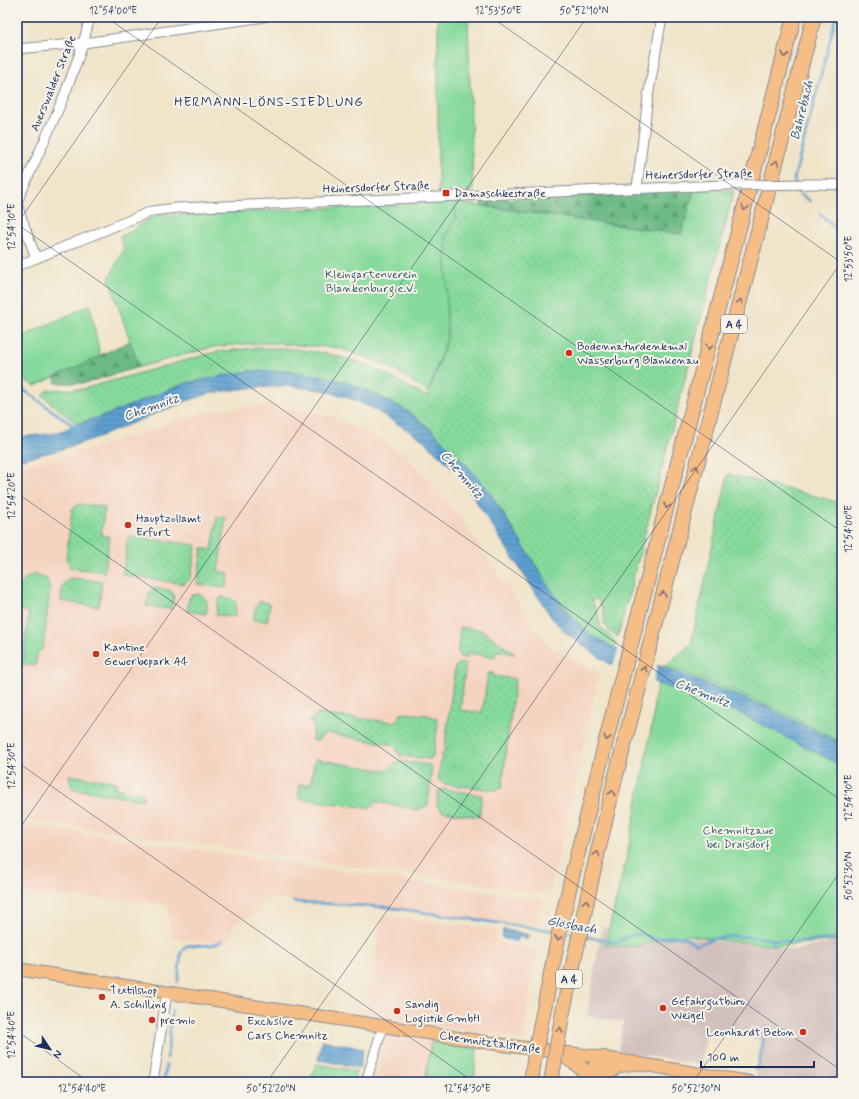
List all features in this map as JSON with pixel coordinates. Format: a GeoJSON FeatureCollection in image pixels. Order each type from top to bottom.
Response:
{"type":"FeatureCollection","features":[{"type":"Feature","properties":{"kind":"highway","name":"A 4"},"geometry":{"type":"LineString","coordinates":[[531,1082],[551,972],[573,872],[635,627],[794,17]]}},
{"type":"Feature","properties":{"kind":"highway","name":"A 4"},"geometry":{"type":"LineString","coordinates":[[550,1082],[565,1002],[592,876],[814,17]]}},
{"type":"Feature","properties":{"kind":"highway"},"geometry":{"type":"LineString","coordinates":[[556,1051],[579,1065],[592,1082]]}},
{"type":"Feature","properties":{"kind":"highway"},"geometry":{"type":"LineString","coordinates":[[592,1082],[595,1067],[604,1058],[607,1069],[605,1079]]}},
{"type":"Feature","properties":{"kind":"highway"},"geometry":{"type":"LineString","coordinates":[[605,1079],[616,1066],[632,1063]]}},
{"type":"Feature","properties":{"kind":"main road","name":"Chemnitztalstraße"},"geometry":{"type":"LineString","coordinates":[[17,969],[383,1026],[604,1058],[749,1082]]}},
{"type":"Feature","properties":{"kind":"street","name":"Auerswalder Straße"},"geometry":{"type":"LineString","coordinates":[[17,202],[63,97],[84,43],[90,17]]}},
{"type":"Feature","properties":{"kind":"street"},"geometry":{"type":"LineString","coordinates":[[17,48],[84,43],[264,17]]}},
{"type":"Feature","properties":{"kind":"street"},"geometry":{"type":"LineString","coordinates":[[637,188],[648,97],[662,17]]}},
{"type":"Feature","properties":{"kind":"street","name":"Heinersdorfer Straße"},"geometry":{"type":"LineString","coordinates":[[17,266],[152,211],[177,208],[637,188],[724,185],[842,185]]}},
{"type":"Feature","properties":{"kind":"street"},"geometry":{"type":"LineString","coordinates":[[17,205],[36,258]]}},
{"type":"Feature","properties":{"kind":"street"},"geometry":{"type":"LineString","coordinates":[[154,1082],[158,1062],[166,993]]}},
{"type":"Feature","properties":{"kind":"street"},"geometry":{"type":"LineString","coordinates":[[366,1082],[383,1026]]}},
{"type":"Feature","properties":{"kind":"shaded area"},"geometry":{"type":"Polygon","coordinates":[[[274,405],[334,417],[402,452],[447,499],[547,645],[599,673],[550,894],[17,818],[17,466],[87,450],[206,411],[274,405]]]}},
{"type":"Feature","properties":{"kind":"shaded area"},"geometry":{"type":"Polygon","coordinates":[[[17,823],[541,900],[537,925],[263,898],[257,916],[249,916],[234,923],[228,944],[171,938],[168,904],[28,893],[17,890],[17,823]]]}},
{"type":"Feature","properties":{"kind":"shaded area"},"geometry":{"type":"Polygon","coordinates":[[[382,915],[499,930],[497,942],[536,951],[523,1040],[434,1026],[425,1082],[375,1082],[387,1020],[365,1017],[382,915]]]}},
{"type":"Feature","properties":{"kind":"shaded area"},"geometry":{"type":"Polygon","coordinates":[[[602,927],[796,950],[842,940],[842,1082],[783,1082],[756,1078],[760,1040],[707,1030],[701,1065],[618,1051],[623,1022],[587,1016],[602,927]]]}},
{"type":"Feature","properties":{"kind":"shaded area"},"geometry":{"type":"Polygon","coordinates":[[[235,1073],[265,1082],[231,1082],[235,1073]]]}},
{"type":"Feature","properties":{"kind":"green space"},"geometry":{"type":"Polygon","coordinates":[[[438,17],[468,17],[473,191],[438,193],[438,17]]]}},
{"type":"Feature","properties":{"kind":"green space"},"geometry":{"type":"Polygon","coordinates":[[[694,189],[734,191],[618,637],[609,631],[604,623],[603,609],[596,598],[592,601],[598,613],[600,626],[617,643],[614,648],[591,635],[569,614],[552,591],[488,490],[466,464],[430,428],[404,409],[376,395],[344,381],[186,383],[104,416],[76,424],[42,395],[47,390],[83,389],[215,352],[252,348],[283,348],[325,353],[368,365],[428,397],[447,338],[446,235],[455,219],[455,202],[681,234],[694,189]]]}},
{"type":"Feature","properties":{"kind":"green space"},"geometry":{"type":"Polygon","coordinates":[[[694,189],[681,234],[482,206],[482,200],[694,189]]]}},
{"type":"Feature","properties":{"kind":"green space","name":"Kleingartenverein Blankenburg e.V."},"geometry":{"type":"Polygon","coordinates":[[[455,202],[455,219],[446,235],[447,338],[428,392],[389,366],[340,348],[283,344],[278,341],[277,343],[213,347],[139,367],[109,279],[124,249],[120,236],[129,233],[153,216],[455,202]]]}},
{"type":"Feature","properties":{"kind":"green space"},"geometry":{"type":"Polygon","coordinates":[[[90,305],[100,356],[35,386],[17,375],[17,339],[90,305]]]}},
{"type":"Feature","properties":{"kind":"green space"},"geometry":{"type":"Polygon","coordinates":[[[130,341],[139,367],[85,383],[56,383],[55,377],[130,341]]]}},
{"type":"Feature","properties":{"kind":"green space"},"geometry":{"type":"Polygon","coordinates":[[[728,474],[842,503],[842,744],[664,667],[691,644],[728,474]]]}},
{"type":"Feature","properties":{"kind":"green space"},"geometry":{"type":"Polygon","coordinates":[[[79,504],[105,507],[101,535],[110,537],[104,572],[71,568],[66,559],[72,509],[79,504]]]}},
{"type":"Feature","properties":{"kind":"green space"},"geometry":{"type":"Polygon","coordinates":[[[217,516],[226,518],[218,571],[229,573],[227,586],[224,588],[197,584],[202,548],[212,550],[217,516]]]}},
{"type":"Feature","properties":{"kind":"green space"},"geometry":{"type":"Polygon","coordinates":[[[128,536],[196,545],[191,578],[185,584],[123,575],[128,536]]]}},
{"type":"Feature","properties":{"kind":"green space"},"geometry":{"type":"Polygon","coordinates":[[[34,574],[47,579],[50,589],[43,648],[37,653],[36,666],[22,664],[29,612],[17,610],[17,599],[22,584],[34,574]]]}},
{"type":"Feature","properties":{"kind":"green space"},"geometry":{"type":"Polygon","coordinates":[[[70,578],[102,581],[99,607],[61,601],[63,585],[70,578]]]}},
{"type":"Feature","properties":{"kind":"green space"},"geometry":{"type":"Polygon","coordinates":[[[153,588],[170,590],[172,592],[173,601],[171,609],[146,606],[149,594],[153,588]]]}},
{"type":"Feature","properties":{"kind":"green space"},"geometry":{"type":"Polygon","coordinates":[[[199,594],[205,598],[207,602],[206,614],[187,611],[189,598],[192,595],[199,594]]]}},
{"type":"Feature","properties":{"kind":"green space"},"geometry":{"type":"Polygon","coordinates":[[[221,597],[231,599],[235,602],[235,617],[216,615],[218,600],[221,597]]]}},
{"type":"Feature","properties":{"kind":"green space"},"geometry":{"type":"Polygon","coordinates":[[[260,601],[270,605],[267,621],[253,620],[255,608],[260,601]]]}},
{"type":"Feature","properties":{"kind":"green space"},"geometry":{"type":"Polygon","coordinates":[[[460,627],[482,630],[515,654],[496,651],[495,657],[468,653],[467,658],[459,657],[458,650],[460,627]]]}},
{"type":"Feature","properties":{"kind":"green space"},"geometry":{"type":"Polygon","coordinates":[[[459,663],[466,664],[460,710],[482,713],[488,673],[493,673],[493,676],[515,679],[502,788],[496,790],[443,784],[438,779],[442,753],[444,753],[455,667],[459,663]]]}},
{"type":"Feature","properties":{"kind":"green space","name":"Chemnitzaue bei Draisdorf"},"geometry":{"type":"Polygon","coordinates":[[[663,665],[732,690],[799,720],[842,743],[842,940],[775,946],[688,935],[661,939],[636,947],[605,945],[627,856],[653,720],[654,700],[663,665]]]}},
{"type":"Feature","properties":{"kind":"green space"},"geometry":{"type":"Polygon","coordinates":[[[401,713],[428,715],[436,718],[438,723],[433,757],[430,759],[400,756],[394,745],[326,733],[317,741],[312,740],[314,723],[308,722],[317,714],[392,722],[398,719],[401,713]]]}},
{"type":"Feature","properties":{"kind":"green space"},"geometry":{"type":"Polygon","coordinates":[[[315,759],[387,771],[397,761],[430,765],[432,767],[428,805],[418,810],[376,802],[370,808],[300,799],[298,796],[300,784],[310,785],[315,759]]]}},
{"type":"Feature","properties":{"kind":"green space"},"geometry":{"type":"Polygon","coordinates":[[[69,775],[116,782],[116,789],[143,793],[143,800],[74,789],[71,786],[69,775]]]}},
{"type":"Feature","properties":{"kind":"green space"},"geometry":{"type":"Polygon","coordinates":[[[441,789],[482,795],[479,817],[442,811],[437,805],[438,793],[441,789]]]}},
{"type":"Feature","properties":{"kind":"green space"},"geometry":{"type":"Polygon","coordinates":[[[431,1041],[477,1049],[474,1082],[425,1082],[431,1041]]]}},
{"type":"Feature","properties":{"kind":"green space"},"geometry":{"type":"Polygon","coordinates":[[[316,1064],[356,1071],[353,1082],[310,1082],[316,1064]]]}},
{"type":"Feature","properties":{"kind":"water","name":"Chemnitz"},"geometry":{"type":"Polygon","coordinates":[[[249,371],[286,371],[318,375],[344,381],[404,409],[430,429],[466,464],[488,490],[552,591],[569,614],[591,635],[614,648],[766,707],[842,744],[842,766],[737,712],[656,683],[608,663],[567,634],[552,618],[457,472],[422,439],[372,408],[347,397],[326,391],[291,386],[248,388],[211,393],[184,402],[96,438],[56,451],[17,460],[17,437],[57,433],[76,424],[104,416],[186,383],[249,371]]]}},
{"type":"Feature","properties":{"kind":"water"},"geometry":{"type":"Polygon","coordinates":[[[503,929],[529,935],[527,939],[519,937],[516,942],[502,938],[503,929]]]}},
{"type":"Feature","properties":{"kind":"water"},"geometry":{"type":"Polygon","coordinates":[[[322,1040],[363,1049],[360,1068],[318,1060],[322,1040]]]}},
{"type":"Feature","properties":{"kind":"pier"},"geometry":{"type":"Polygon","coordinates":[[[619,647],[658,663],[653,683],[613,667],[619,647]]]}},
{"type":"Feature","properties":{"kind":"waterway","name":"Bahrebach"},"geometry":{"type":"LineString","coordinates":[[810,201],[797,192],[794,179],[836,17]]}},
{"type":"Feature","properties":{"kind":"waterway","name":"Bahrebach"},"geometry":{"type":"LineString","coordinates":[[820,214],[836,228],[841,246],[842,259]]}},
{"type":"Feature","properties":{"kind":"waterway"},"geometry":{"type":"LineString","coordinates":[[17,385],[75,427]]}},
{"type":"Feature","properties":{"kind":"waterway","name":"Glösbach"},"geometry":{"type":"LineString","coordinates":[[293,902],[387,907],[555,931]]}},
{"type":"Feature","properties":{"kind":"waterway","name":"Glösbach"},"geometry":{"type":"LineString","coordinates":[[564,932],[574,934]]}},
{"type":"Feature","properties":{"kind":"waterway","name":"Glösbach"},"geometry":{"type":"LineString","coordinates":[[583,936],[612,942],[619,941],[628,936],[640,934],[656,939],[674,936],[685,938],[697,945],[718,938],[730,937],[752,937],[786,941],[814,941],[842,938]]}},
{"type":"Feature","properties":{"kind":"waterway","name":"Glösbach"},"geometry":{"type":"LineString","coordinates":[[773,939],[773,945]]}},
{"type":"Feature","properties":{"kind":"waterway","name":"Glösbach"},"geometry":{"type":"LineString","coordinates":[[178,982],[181,952],[186,946],[209,945],[222,941]]}},
{"type":"Feature","properties":{"kind":"waterway","name":"Glösbach"},"geometry":{"type":"LineString","coordinates":[[167,1058],[172,1010]]}},
{"type":"Feature","properties":{"kind":"waterway"},"geometry":{"type":"LineString","coordinates":[[755,1070],[759,1064],[766,1027]]}},
{"type":"Feature","properties":{"kind":"waterway","name":"Glösbach"},"geometry":{"type":"LineString","coordinates":[[164,1082],[166,1065]]}},
{"type":"Feature","properties":{"kind":"place","name":"Damaschkestraße"},"geometry":{"type":"Point","coordinates":[446,193]}},
{"type":"Feature","properties":{"kind":"place","name":"Bodennaturdenkmal Wasserburg Blankenau"},"geometry":{"type":"Point","coordinates":[569,353]}},
{"type":"Feature","properties":{"kind":"place","name":"Hauptzollamt Erfurt"},"geometry":{"type":"Point","coordinates":[128,525]}},
{"type":"Feature","properties":{"kind":"place","name":"Kantine Gewerbepark A4"},"geometry":{"type":"Point","coordinates":[96,654]}},
{"type":"Feature","properties":{"kind":"place","name":"Textilshop A. Schilling"},"geometry":{"type":"Point","coordinates":[102,997]}},
{"type":"Feature","properties":{"kind":"place","name":"Gefahrgutbüro Weigel"},"geometry":{"type":"Point","coordinates":[663,1008]}},
{"type":"Feature","properties":{"kind":"place","name":"Sandig Logistik GmbH"},"geometry":{"type":"Point","coordinates":[397,1011]}},
{"type":"Feature","properties":{"kind":"place","name":"premio"},"geometry":{"type":"Point","coordinates":[152,1020]}},
{"type":"Feature","properties":{"kind":"place","name":"Exclusive Cars Chemnitz"},"geometry":{"type":"Point","coordinates":[239,1028]}},
{"type":"Feature","properties":{"kind":"place","name":"Leonhardt Beton"},"geometry":{"type":"Point","coordinates":[803,1032]}},
{"type":"Feature","properties":{"kind":"district","name":"HERMANN-LÖNS-SIEDLUNG"},"geometry":{"type":"Point","coordinates":[269,101]}}]}
